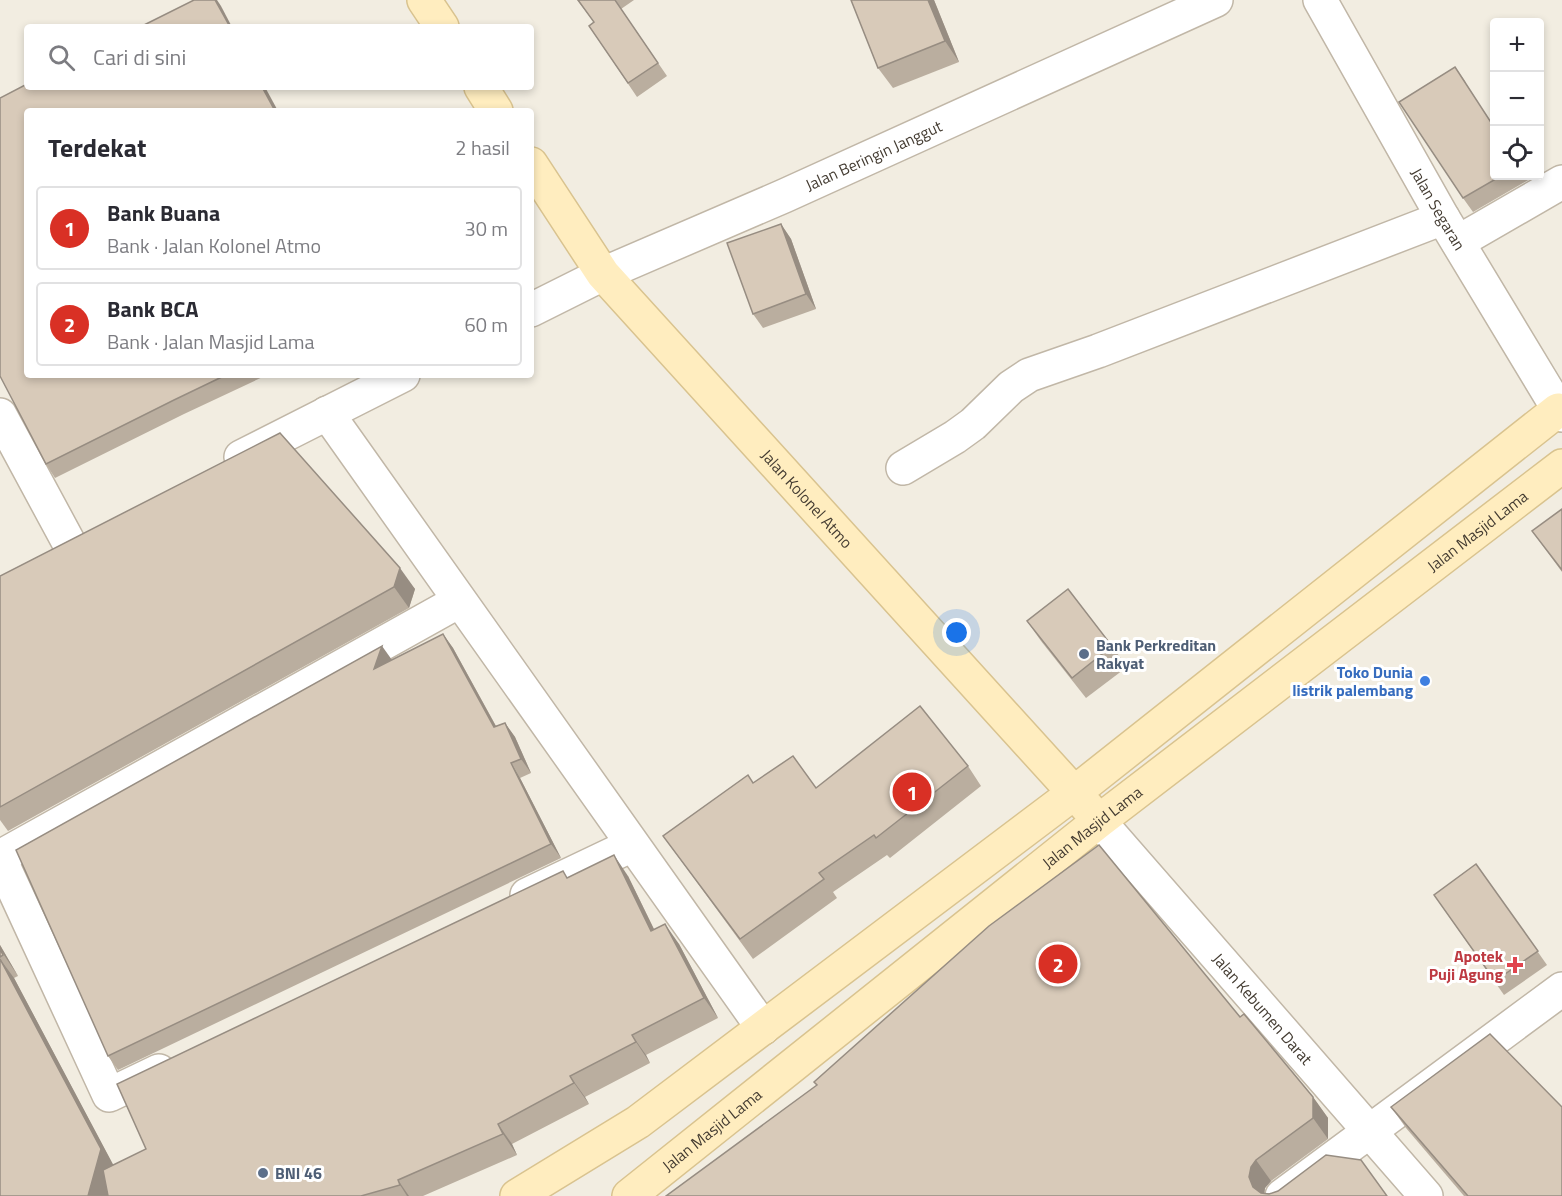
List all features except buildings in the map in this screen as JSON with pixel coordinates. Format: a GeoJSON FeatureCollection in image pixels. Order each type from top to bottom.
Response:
{"type":"FeatureCollection","features":[{"type":"Feature","properties":{"kind":"main road"},"geometry":{"type":"LineString","coordinates":[[424,0],[440,24]]}},
{"type":"Feature","properties":{"kind":"main road"},"geometry":{"type":"LineString","coordinates":[[483,90],[494,108]]}},
{"type":"Feature","properties":{"kind":"main road","name":"Jalan Kolonel Atmo"},"geometry":{"type":"LineString","coordinates":[[534,169],[603,274],[1099,821]]}},
{"type":"Feature","properties":{"kind":"main road"},"geometry":{"type":"LineString","coordinates":[[517,1196],[638,1122],[1074,793],[1378,552],[1560,412]]}},
{"type":"Feature","properties":{"kind":"main road","name":"Jalan Masjid Lama"},"geometry":{"type":"LineString","coordinates":[[634,1195],[1099,821],[1562,466]]}},
{"type":"Feature","properties":{"kind":"main road"},"geometry":{"type":"LineString","coordinates":[[1378,552],[1405,587]]}},
{"type":"Feature","properties":{"kind":"main road"},"geometry":{"type":"LineString","coordinates":[[1250,653],[1280,682]]}},
{"type":"Feature","properties":{"kind":"street","name":"Jalan Beringin Janggut"},"geometry":{"type":"LineString","coordinates":[[534,308],[603,274],[784,196],[1216,0]]}},
{"type":"Feature","properties":{"kind":"street","name":"Jalan Segaran"},"geometry":{"type":"LineString","coordinates":[[1320,0],[1451,230],[1560,412]]}},
{"type":"Feature","properties":{"kind":"street"},"geometry":{"type":"LineString","coordinates":[[903,468],[964,430],[1011,387],[1029,375],[1451,230],[1562,182]]}},
{"type":"Feature","properties":{"kind":"street"},"geometry":{"type":"LineString","coordinates":[[214,471],[397,378]]}},
{"type":"Feature","properties":{"kind":"street"},"geometry":{"type":"LineString","coordinates":[[327,413],[763,1028]]}},
{"type":"Feature","properties":{"kind":"street"},"geometry":{"type":"LineString","coordinates":[[0,415],[69,543]]}},
{"type":"Feature","properties":{"kind":"street"},"geometry":{"type":"LineString","coordinates":[[40,558],[100,528]]}},
{"type":"Feature","properties":{"kind":"street"},"geometry":{"type":"LineString","coordinates":[[184,1060],[109,1095],[0,858],[459,601]]}},
{"type":"Feature","properties":{"kind":"street","name":"Jalan Kebumen Darat"},"geometry":{"type":"LineString","coordinates":[[1099,821],[1426,1196]]}},
{"type":"Feature","properties":{"kind":"street"},"geometry":{"type":"LineString","coordinates":[[504,906],[632,845]]}},
{"type":"Feature","properties":{"kind":"street"},"geometry":{"type":"LineString","coordinates":[[1282,1196],[1562,989]]}},
{"type":"Feature","properties":{"kind":"place","name":"Bank Perkreditan Rakyat"},"geometry":{"type":"Point","coordinates":[1084,654]}},
{"type":"Feature","properties":{"kind":"place","name":"Toko Dunia listrik palembang"},"geometry":{"type":"Point","coordinates":[1425,681]}},
{"type":"Feature","properties":{"kind":"place","name":"Bank Buana"},"geometry":{"type":"Point","coordinates":[912,792]}},
{"type":"Feature","properties":{"kind":"place","name":"Bank BCA"},"geometry":{"type":"Point","coordinates":[1058,964]}},
{"type":"Feature","properties":{"kind":"place","name":"Apotek Puji Agung"},"geometry":{"type":"Point","coordinates":[1515,965]}},
{"type":"Feature","properties":{"kind":"place","name":"BNI 46"},"geometry":{"type":"Point","coordinates":[263,1173]}}]}
